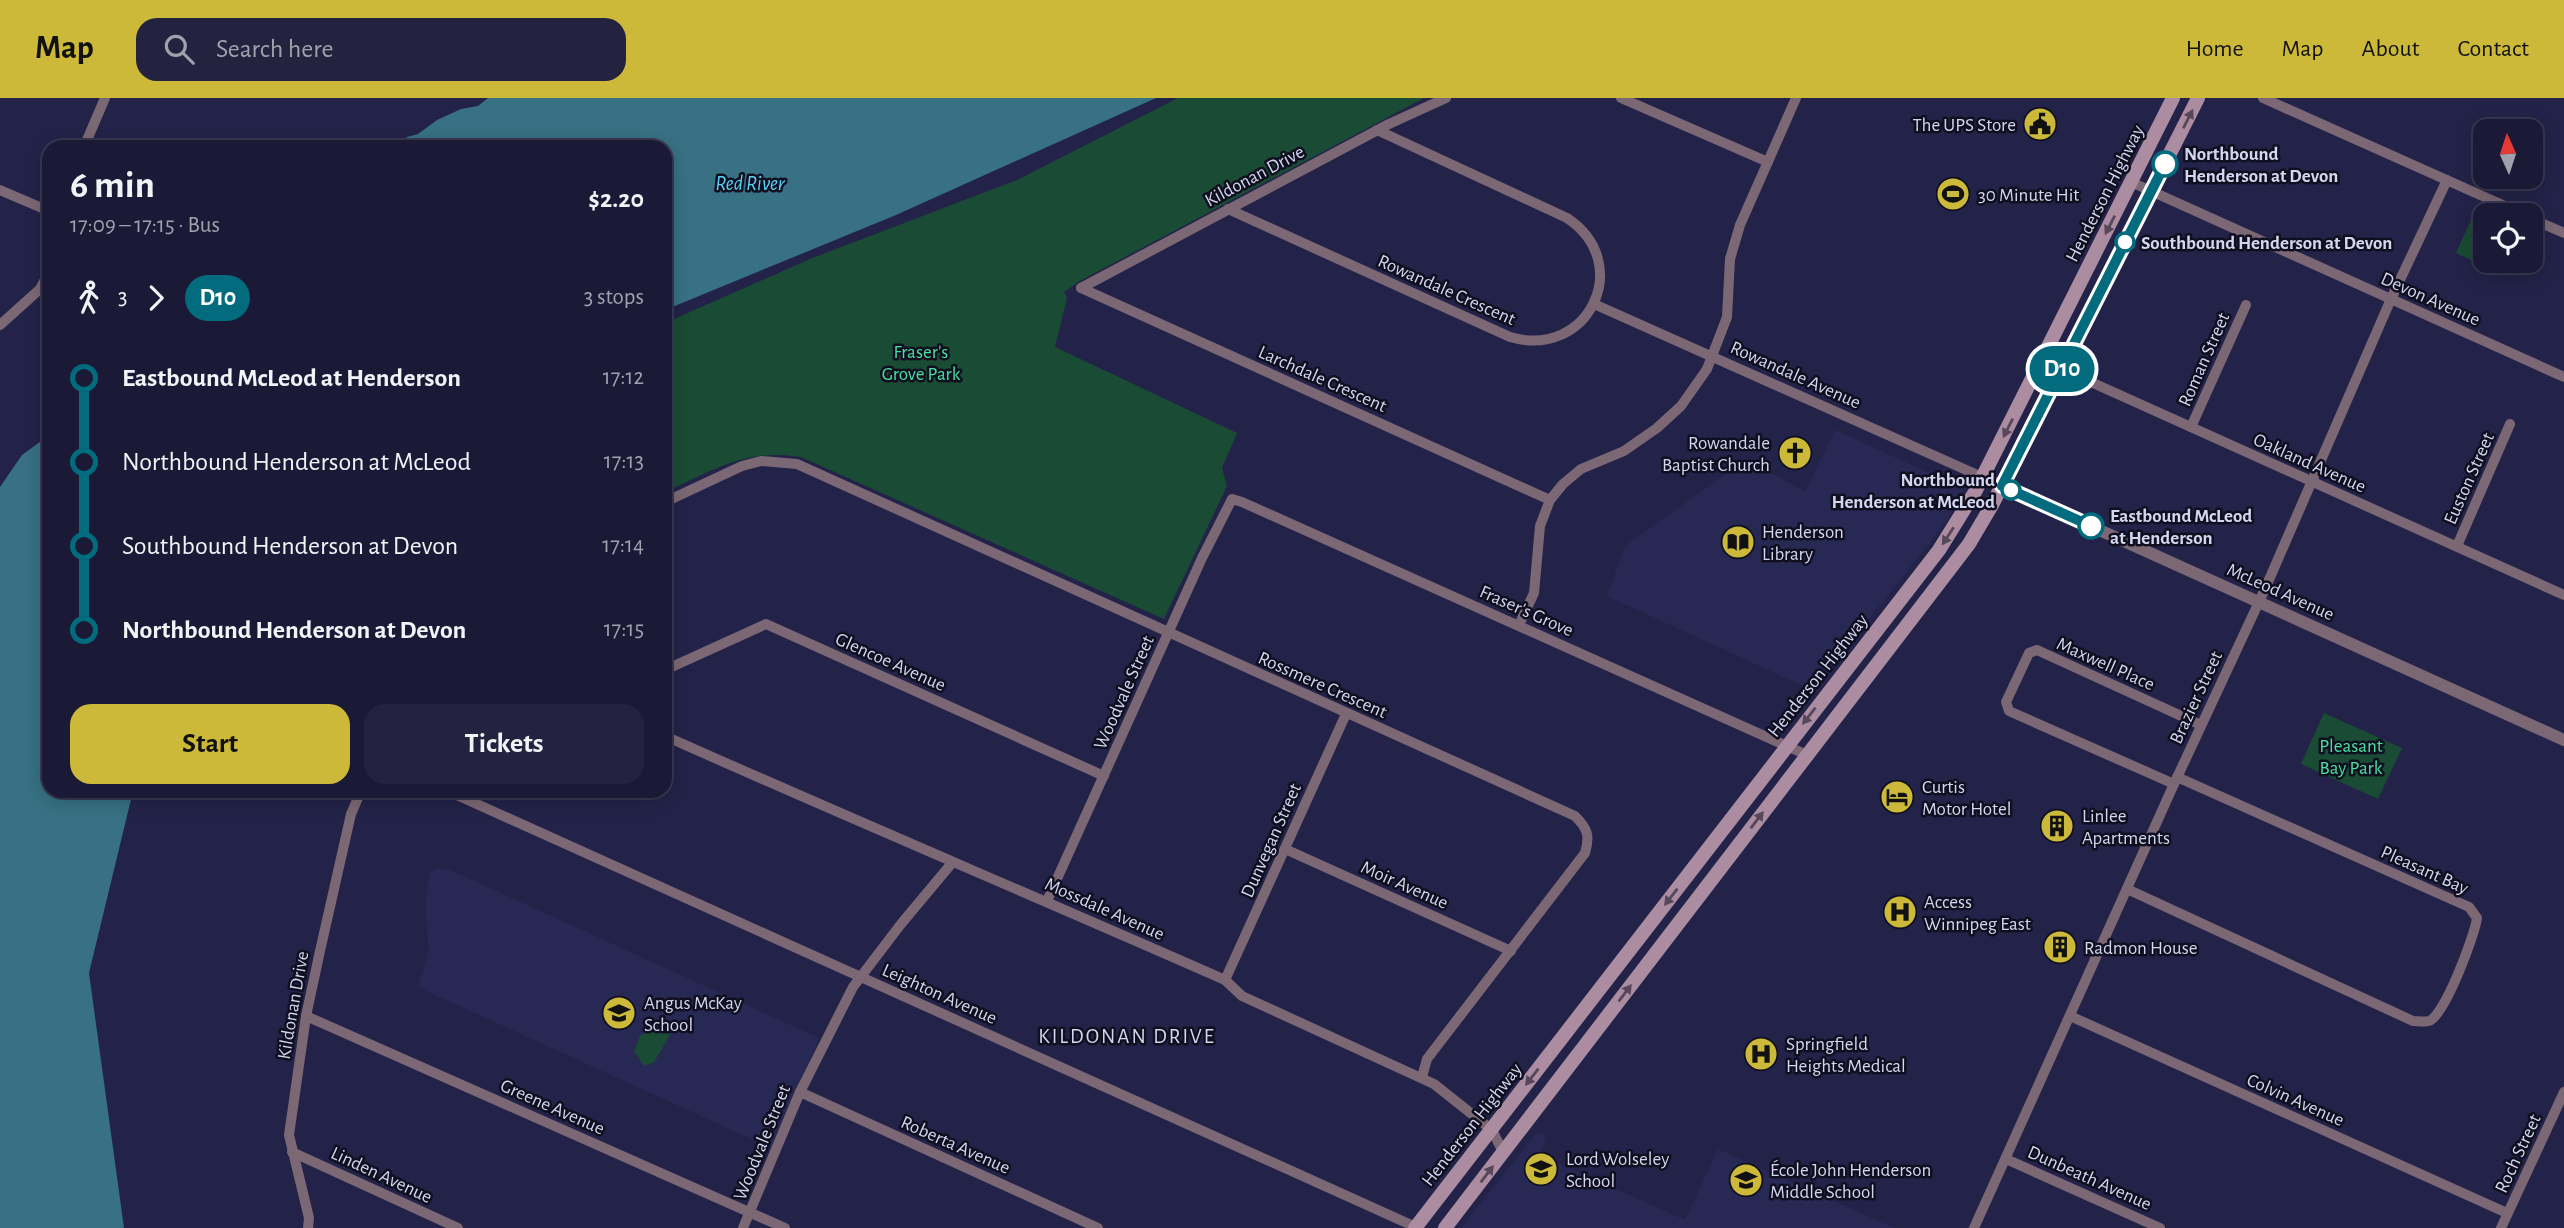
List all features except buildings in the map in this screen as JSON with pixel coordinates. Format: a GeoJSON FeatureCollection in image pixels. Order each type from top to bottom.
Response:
{"type":"FeatureCollection","features":[{"type":"Feature","properties":{"kind":"main road","name":"Henderson Highway"},"geometry":{"type":"LineString","coordinates":[[1416,1228],[1939,550],[1982,477],[2173,98]]}},
{"type":"Feature","properties":{"kind":"main road"},"geometry":{"type":"LineString","coordinates":[[1445,1228],[1969,544],[2002,486],[2198,98]]}},
{"type":"Feature","properties":{"kind":"main road"},"geometry":{"type":"LineString","coordinates":[[1900,599],[1911,621]]}},
{"type":"Feature","properties":{"kind":"main road"},"geometry":{"type":"LineString","coordinates":[[1640,937],[1659,949]]}},
{"type":"Feature","properties":{"kind":"main road"},"geometry":{"type":"LineString","coordinates":[[1560,1040],[1578,1054]]}},
{"type":"Feature","properties":{"kind":"street"},"geometry":{"type":"LineString","coordinates":[[87,140],[105,98]]}},
{"type":"Feature","properties":{"kind":"street","name":"Kildonan Drive"},"geometry":{"type":"LineString","coordinates":[[1081,288],[1377,130],[1446,98]]}},
{"type":"Feature","properties":{"kind":"street"},"geometry":{"type":"LineString","coordinates":[[1621,98],[1768,162]]}},
{"type":"Feature","properties":{"kind":"street"},"geometry":{"type":"LineString","coordinates":[[1519,625],[1534,593],[1540,526],[1550,500],[1563,484],[1581,469],[1624,451],[1657,428],[1681,406],[1707,369],[1727,317],[1730,259],[1734,242],[1796,98]]}},
{"type":"Feature","properties":{"kind":"street"},"geometry":{"type":"LineString","coordinates":[[2263,98],[2498,203]]}},
{"type":"Feature","properties":{"kind":"street"},"geometry":{"type":"LineString","coordinates":[[1377,130],[1577,225],[1590,238],[1599,262],[1600,280],[1594,304]]}},
{"type":"Feature","properties":{"kind":"street","name":"Brazier Street"},"geometry":{"type":"LineString","coordinates":[[1974,1228],[2175,781],[2259,603],[2391,299],[2447,180]]}},
{"type":"Feature","properties":{"kind":"street","name":"Devon Avenue"},"geometry":{"type":"LineString","coordinates":[[2132,182],[2564,377]]}},
{"type":"Feature","properties":{"kind":"street"},"geometry":{"type":"LineString","coordinates":[[0,190],[42,208]]}},
{"type":"Feature","properties":{"kind":"street","name":"Rowandale Crescent"},"geometry":{"type":"LineString","coordinates":[[1228,209],[1520,340],[1540,342],[1562,336],[1579,324],[1594,304]]}},
{"type":"Feature","properties":{"kind":"street"},"geometry":{"type":"LineString","coordinates":[[2543,224],[2564,233]]}},
{"type":"Feature","properties":{"kind":"street"},"geometry":{"type":"LineString","coordinates":[[0,325],[42,285]]}},
{"type":"Feature","properties":{"kind":"street","name":"Larchdale Crescent"},"geometry":{"type":"LineString","coordinates":[[1081,288],[1550,500]]}},
{"type":"Feature","properties":{"kind":"street","name":"Rowandale Avenue"},"geometry":{"type":"LineString","coordinates":[[1594,304],[1982,477]]}},
{"type":"Feature","properties":{"kind":"street","name":"Roman Street"},"geometry":{"type":"LineString","coordinates":[[2191,427],[2246,305]]}},
{"type":"Feature","properties":{"kind":"street","name":"Oakland Avenue"},"geometry":{"type":"LineString","coordinates":[[2042,360],[2564,595]]}},
{"type":"Feature","properties":{"kind":"street","name":"Euston Street"},"geometry":{"type":"LineString","coordinates":[[2457,547],[2510,424]]}},
{"type":"Feature","properties":{"kind":"street","name":"Rossmere Crescent"},"geometry":{"type":"LineString","coordinates":[[672,499],[761,461],[797,464],[1575,817],[1587,827],[1589,841],[1585,853],[1427,1059],[1422,1077]]}},
{"type":"Feature","properties":{"kind":"street","name":"McLeod Avenue"},"geometry":{"type":"LineString","coordinates":[[1982,477],[2564,740]]}},
{"type":"Feature","properties":{"kind":"street","name":"Woodvale Street"},"geometry":{"type":"LineString","coordinates":[[1047,901],[1226,507],[1232,499]]}},
{"type":"Feature","properties":{"kind":"street","name":"Fraser's Grove"},"geometry":{"type":"LineString","coordinates":[[1232,499],[1807,755]]}},
{"type":"Feature","properties":{"kind":"street","name":"Glencoe Avenue"},"geometry":{"type":"LineString","coordinates":[[672,667],[765,624],[1104,776]]}},
{"type":"Feature","properties":{"kind":"street","name":"Maxwell Place"},"geometry":{"type":"LineString","coordinates":[[2175,781],[2009,711],[2006,702],[2029,653],[2037,650],[2201,725]]}},
{"type":"Feature","properties":{"kind":"street","name":"Dunvegan Street"},"geometry":{"type":"LineString","coordinates":[[1225,980],[1346,713]]}},
{"type":"Feature","properties":{"kind":"street","name":"Mossdale Avenue"},"geometry":{"type":"LineString","coordinates":[[672,739],[1225,980],[1242,996],[1422,1077],[1492,1130],[1503,1152]]}},
{"type":"Feature","properties":{"kind":"street","name":"Pleasant Bay"},"geometry":{"type":"LineString","coordinates":[[2127,889],[2413,1021],[2429,1021],[2437,1016],[2459,971],[2475,933],[2477,918],[2469,907],[2175,781]]}},
{"type":"Feature","properties":{"kind":"street","name":"Kildonan Drive"},"geometry":{"type":"LineString","coordinates":[[308,1228],[309,1219],[289,1135],[306,1016],[351,814],[359,798]]}},
{"type":"Feature","properties":{"kind":"street","name":"Leighton Avenue"},"geometry":{"type":"LineString","coordinates":[[464,798],[1416,1228]]}},
{"type":"Feature","properties":{"kind":"street","name":"Moir Avenue"},"geometry":{"type":"LineString","coordinates":[[1285,849],[1510,951]]}},
{"type":"Feature","properties":{"kind":"street","name":"Woodvale Street"},"geometry":{"type":"LineString","coordinates":[[743,1228],[800,1092],[861,977],[952,863]]}},
{"type":"Feature","properties":{"kind":"street","name":"Greene Avenue"},"geometry":{"type":"LineString","coordinates":[[306,1016],[785,1228]]}},
{"type":"Feature","properties":{"kind":"street","name":"Colvin Avenue"},"geometry":{"type":"LineString","coordinates":[[2070,1016],[2507,1213]]}},
{"type":"Feature","properties":{"kind":"street","name":"Roberta Avenue"},"geometry":{"type":"LineString","coordinates":[[800,1092],[1098,1228]]}},
{"type":"Feature","properties":{"kind":"street","name":"Roch Street"},"geometry":{"type":"LineString","coordinates":[[2501,1228],[2564,1092]]}},
{"type":"Feature","properties":{"kind":"street","name":"Linden Avenue"},"geometry":{"type":"LineString","coordinates":[[292,1152],[458,1228]]}},
{"type":"Feature","properties":{"kind":"street","name":"Dunbeath Avenue"},"geometry":{"type":"LineString","coordinates":[[2006,1159],[2160,1228]]}},
{"type":"Feature","properties":{"kind":"shaded area"},"geometry":{"type":"Polygon","coordinates":[[[1835,430],[1964,489],[1932,540],[1812,690],[1607,596],[1625,546],[1747,459],[1805,492],[1835,430]]]}},
{"type":"Feature","properties":{"kind":"shaded area","name":"Angus McKay School"},"geometry":{"type":"Polygon","coordinates":[[[436,869],[448,869],[819,1038],[771,1148],[418,987],[429,949],[426,894],[430,873],[436,869]]]}},
{"type":"Feature","properties":{"kind":"shaded area"},"geometry":{"type":"Polygon","coordinates":[[[1537,1132],[1543,1133],[1546,1139],[1540,1155],[1685,1220],[1718,1149],[1894,1228],[1461,1228],[1537,1132]]]}},
{"type":"Feature","properties":{"kind":"green space","name":"Fraser's Grove Park"},"geometry":{"type":"Polygon","coordinates":[[[1178,98],[1424,98],[1064,292],[1067,298],[1055,347],[1237,433],[1222,468],[1227,486],[1164,619],[801,457],[781,455],[746,458],[672,489],[672,320],[810,259],[1019,179],[1178,98]]]}},
{"type":"Feature","properties":{"kind":"green space"},"geometry":{"type":"Polygon","coordinates":[[[2473,216],[2473,261],[2456,253],[2473,216]]]}},
{"type":"Feature","properties":{"kind":"green space","name":"Pleasant Bay Park"},"geometry":{"type":"Polygon","coordinates":[[[2324,713],[2402,748],[2378,799],[2301,764],[2324,713]]]}},
{"type":"Feature","properties":{"kind":"green space"},"geometry":{"type":"Polygon","coordinates":[[[657,1026],[668,1031],[670,1035],[654,1062],[644,1066],[634,1051],[640,1036],[657,1026]]]}},
{"type":"Feature","properties":{"kind":"water","name":"Red River"},"geometry":{"type":"Polygon","coordinates":[[[488,98],[1156,98],[896,215],[672,307],[672,140],[404,140],[418,134],[437,120],[461,109],[478,106],[488,98]]]}},
{"type":"Feature","properties":{"kind":"water"},"geometry":{"type":"Polygon","coordinates":[[[42,440],[42,798],[131,798],[89,973],[124,1228],[0,1228],[0,487],[22,455],[42,440]]]}},
{"type":"Feature","properties":{"kind":"bus line","name":"D10"},"geometry":{"type":"LineString","coordinates":[[2091,526],[2002,486],[2165,164]]}},
{"type":"Feature","properties":{"kind":"place","name":"The UPS Store"},"geometry":{"type":"Point","coordinates":[2040,124]}},
{"type":"Feature","properties":{"kind":"place","name":"Northbound Henderson at Devon"},"geometry":{"type":"Point","coordinates":[2165,164]}},
{"type":"Feature","properties":{"kind":"place","name":"30 Minute Hit"},"geometry":{"type":"Point","coordinates":[1953,194]}},
{"type":"Feature","properties":{"kind":"place","name":"Southbound Henderson at Devon"},"geometry":{"type":"Point","coordinates":[2125,242]}},
{"type":"Feature","properties":{"kind":"place","name":"Rowandale Baptist Church"},"geometry":{"type":"Point","coordinates":[1795,453]}},
{"type":"Feature","properties":{"kind":"place","name":"Northbound Henderson at McLeod"},"geometry":{"type":"Point","coordinates":[2011,490]}},
{"type":"Feature","properties":{"kind":"place","name":"Eastbound McLeod at Henderson"},"geometry":{"type":"Point","coordinates":[2091,526]}},
{"type":"Feature","properties":{"kind":"place","name":"Henderson Library"},"geometry":{"type":"Point","coordinates":[1738,542]}},
{"type":"Feature","properties":{"kind":"place","name":"Curtis Motor Hotel"},"geometry":{"type":"Point","coordinates":[1897,797]}},
{"type":"Feature","properties":{"kind":"place","name":"Linlee Apartments"},"geometry":{"type":"Point","coordinates":[2057,826]}},
{"type":"Feature","properties":{"kind":"place","name":"Access Winnipeg East"},"geometry":{"type":"Point","coordinates":[1900,912]}},
{"type":"Feature","properties":{"kind":"place","name":"Radmon House"},"geometry":{"type":"Point","coordinates":[2060,947]}},
{"type":"Feature","properties":{"kind":"place","name":"Angus McKay School"},"geometry":{"type":"Point","coordinates":[619,1013]}},
{"type":"Feature","properties":{"kind":"place","name":"Springfield Heights Medical"},"geometry":{"type":"Point","coordinates":[1761,1054]}},
{"type":"Feature","properties":{"kind":"place","name":"Lord Wolseley School"},"geometry":{"type":"Point","coordinates":[1541,1169]}},
{"type":"Feature","properties":{"kind":"place","name":"École John Henderson Middle School"},"geometry":{"type":"Point","coordinates":[1746,1180]}},
{"type":"Feature","properties":{"kind":"district","name":"KILDONAN DRIVE"},"geometry":{"type":"Point","coordinates":[1127,1036]}}]}
